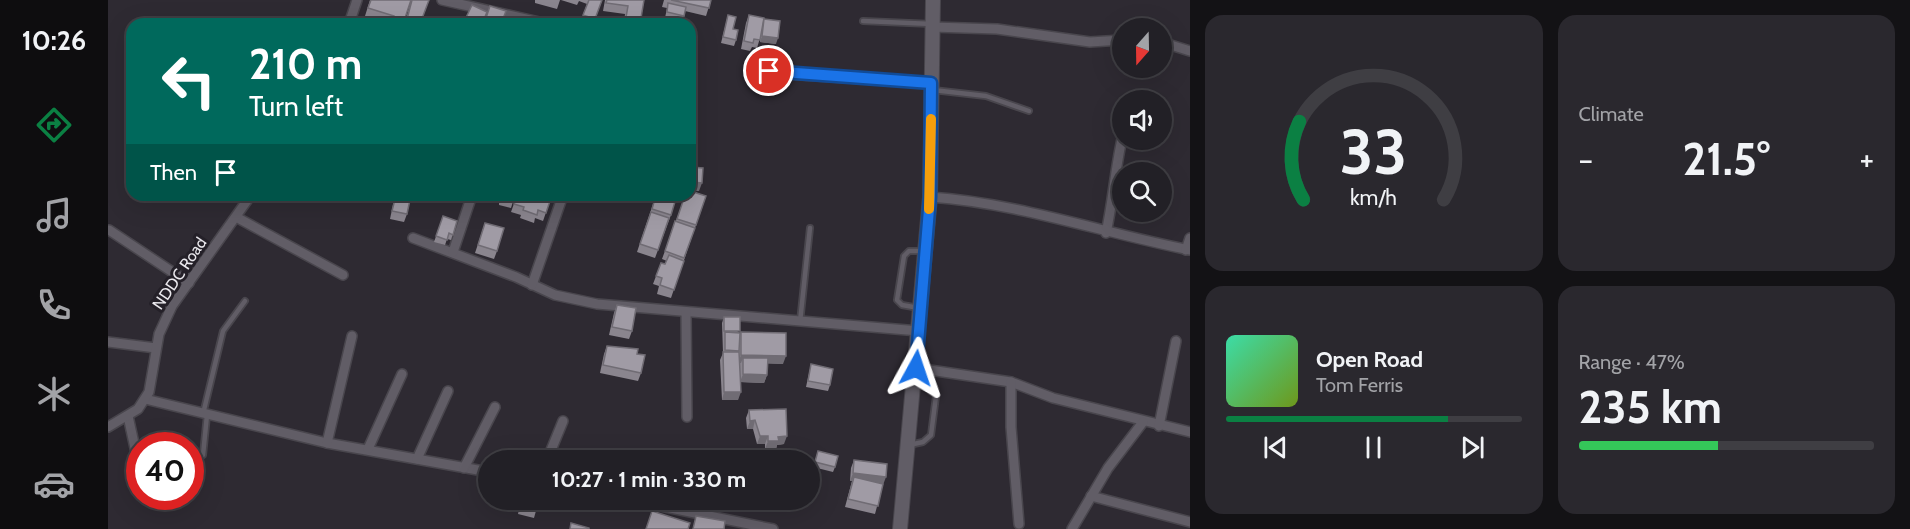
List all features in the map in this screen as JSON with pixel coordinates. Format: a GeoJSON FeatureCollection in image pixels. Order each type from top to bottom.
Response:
{"type":"FeatureCollection","features":[{"type":"Feature","properties":{"kind":"street"},"geometry":{"type":"LineString","coordinates":[[351,18],[357,0]]}},
{"type":"Feature","properties":{"kind":"street"},"geometry":{"type":"LineString","coordinates":[[442,0],[522,18]]}},
{"type":"Feature","properties":{"kind":"street"},"geometry":{"type":"LineString","coordinates":[[900,529],[930,197],[933,0]]}},
{"type":"Feature","properties":{"kind":"street"},"geometry":{"type":"LineString","coordinates":[[932,26],[997,29],[1090,42],[1112,41]]}},
{"type":"Feature","properties":{"kind":"street"},"geometry":{"type":"LineString","coordinates":[[1172,45],[1190,51]]}},
{"type":"Feature","properties":{"kind":"street"},"geometry":{"type":"LineString","coordinates":[[753,68],[785,74],[931,87]]}},
{"type":"Feature","properties":{"kind":"street"},"geometry":{"type":"LineString","coordinates":[[1106,233],[1119,150]]}},
{"type":"Feature","properties":{"kind":"street"},"geometry":{"type":"LineString","coordinates":[[930,197],[1004,205],[1106,233],[1188,250],[1190,238]]}},
{"type":"Feature","properties":{"kind":"street","name":"NDDC Road"},"geometry":{"type":"LineString","coordinates":[[145,399],[149,392],[159,334],[172,306],[247,201]]}},
{"type":"Feature","properties":{"kind":"street"},"geometry":{"type":"LineString","coordinates":[[453,252],[470,201]]}},
{"type":"Feature","properties":{"kind":"street"},"geometry":{"type":"LineString","coordinates":[[532,285],[561,201]]}},
{"type":"Feature","properties":{"kind":"street"},"geometry":{"type":"LineString","coordinates":[[236,217],[343,275]]}},
{"type":"Feature","properties":{"kind":"street"},"geometry":{"type":"LineString","coordinates":[[109,230],[189,283]]}},
{"type":"Feature","properties":{"kind":"street"},"geometry":{"type":"LineString","coordinates":[[413,238],[453,252],[555,295],[597,304],[919,331]]}},
{"type":"Feature","properties":{"kind":"street"},"geometry":{"type":"LineString","coordinates":[[686,312],[687,417]]}},
{"type":"Feature","properties":{"kind":"street"},"geometry":{"type":"LineString","coordinates":[[327,443],[352,336]]}},
{"type":"Feature","properties":{"kind":"street"},"geometry":{"type":"LineString","coordinates":[[1159,426],[1176,340]]}},
{"type":"Feature","properties":{"kind":"street"},"geometry":{"type":"LineString","coordinates":[[108,342],[156,348]]}},
{"type":"Feature","properties":{"kind":"street"},"geometry":{"type":"LineString","coordinates":[[915,372],[1011,382],[1053,398],[1190,432]]}},
{"type":"Feature","properties":{"kind":"street"},"geometry":{"type":"LineString","coordinates":[[368,449],[402,374]]}},
{"type":"Feature","properties":{"kind":"street"},"geometry":{"type":"LineString","coordinates":[[1011,382],[1011,427],[1019,524]]}},
{"type":"Feature","properties":{"kind":"street"},"geometry":{"type":"LineString","coordinates":[[417,459],[448,391]]}},
{"type":"Feature","properties":{"kind":"street"},"geometry":{"type":"LineString","coordinates":[[108,427],[138,409],[145,399],[327,443],[478,470]]}},
{"type":"Feature","properties":{"kind":"street"},"geometry":{"type":"LineString","coordinates":[[464,468],[495,407]]}},
{"type":"Feature","properties":{"kind":"street"},"geometry":{"type":"LineString","coordinates":[[128,416],[131,432]]}},
{"type":"Feature","properties":{"kind":"street"},"geometry":{"type":"LineString","coordinates":[[551,450],[563,421]]}},
{"type":"Feature","properties":{"kind":"street"},"geometry":{"type":"LineString","coordinates":[[1072,529],[1091,496],[1143,422]]}},
{"type":"Feature","properties":{"kind":"street"},"geometry":{"type":"LineString","coordinates":[[1091,496],[1190,522]]}},
{"type":"Feature","properties":{"kind":"street"},"geometry":{"type":"LineString","coordinates":[[680,510],[773,529]]}},
{"type":"Feature","properties":{"kind":"lane"},"geometry":{"type":"LineString","coordinates":[[862,21],[932,26]]}},
{"type":"Feature","properties":{"kind":"lane"},"geometry":{"type":"LineString","coordinates":[[931,87],[986,96],[1029,111]]}},
{"type":"Feature","properties":{"kind":"lane"},"geometry":{"type":"LineString","coordinates":[[800,322],[810,228]]}},
{"type":"Feature","properties":{"kind":"lane"},"geometry":{"type":"LineString","coordinates":[[921,308],[902,305],[897,300],[904,256],[909,251],[926,251]]}},
{"type":"Feature","properties":{"kind":"lane"},"geometry":{"type":"LineString","coordinates":[[204,455],[205,415],[224,331],[245,301]]}},
{"type":"Feature","properties":{"kind":"lane"},"geometry":{"type":"LineString","coordinates":[[909,445],[923,442],[932,435],[936,396],[932,384],[915,372]]}},
{"type":"Feature","properties":{"kind":"building"},"geometry":{"type":"Polygon","coordinates":[[[371,0],[411,0],[405,18],[393,18],[394,16],[368,8],[371,0]]]}},
{"type":"Feature","properties":{"kind":"building"},"geometry":{"type":"Polygon","coordinates":[[[412,0],[429,0],[422,18],[407,18],[412,0]]]}},
{"type":"Feature","properties":{"kind":"building"},"geometry":{"type":"Polygon","coordinates":[[[589,0],[602,0],[595,18],[583,15],[589,0]]]}},
{"type":"Feature","properties":{"kind":"building"},"geometry":{"type":"Polygon","coordinates":[[[607,0],[644,0],[641,18],[626,18],[628,6],[606,3],[607,0]]]}},
{"type":"Feature","properties":{"kind":"building"},"geometry":{"type":"Polygon","coordinates":[[[671,0],[711,0],[709,8],[671,0]]]}},
{"type":"Feature","properties":{"kind":"building"},"geometry":{"type":"Polygon","coordinates":[[[668,3],[686,7],[684,16],[667,12],[668,3]]]}},
{"type":"Feature","properties":{"kind":"building"},"geometry":{"type":"Polygon","coordinates":[[[472,5],[487,12],[484,18],[466,18],[472,5]]]}},
{"type":"Feature","properties":{"kind":"building"},"geometry":{"type":"Polygon","coordinates":[[[490,6],[506,11],[503,18],[486,18],[490,6]]]}},
{"type":"Feature","properties":{"kind":"building"},"geometry":{"type":"Polygon","coordinates":[[[728,15],[736,17],[733,29],[738,30],[736,40],[723,37],[728,15]]]}},
{"type":"Feature","properties":{"kind":"building"},"geometry":{"type":"Polygon","coordinates":[[[749,15],[764,18],[760,40],[754,39],[753,43],[744,41],[749,15]]]}},
{"type":"Feature","properties":{"kind":"building"},"geometry":{"type":"Polygon","coordinates":[[[764,19],[780,21],[778,38],[762,36],[764,19]]]}},
{"type":"Feature","properties":{"kind":"building"},"geometry":{"type":"Polygon","coordinates":[[[696,167],[703,168],[702,183],[696,182],[696,167]]]}},
{"type":"Feature","properties":{"kind":"building"},"geometry":{"type":"Polygon","coordinates":[[[696,193],[706,196],[696,225],[677,219],[683,201],[696,201],[696,193]]]}},
{"type":"Feature","properties":{"kind":"building"},"geometry":{"type":"Polygon","coordinates":[[[394,201],[410,201],[407,214],[392,211],[394,201]]]}},
{"type":"Feature","properties":{"kind":"building"},"geometry":{"type":"Polygon","coordinates":[[[515,201],[550,201],[546,213],[538,210],[537,215],[514,204],[515,201]]]}},
{"type":"Feature","properties":{"kind":"building"},"geometry":{"type":"Polygon","coordinates":[[[654,201],[675,201],[671,215],[652,209],[654,201]]]}},
{"type":"Feature","properties":{"kind":"building"},"geometry":{"type":"Polygon","coordinates":[[[651,212],[669,218],[658,250],[640,244],[651,212]]]}},
{"type":"Feature","properties":{"kind":"building"},"geometry":{"type":"Polygon","coordinates":[[[443,216],[457,221],[453,235],[449,233],[447,240],[436,236],[443,216]]]}},
{"type":"Feature","properties":{"kind":"building"},"geometry":{"type":"Polygon","coordinates":[[[675,221],[695,228],[684,258],[665,251],[675,221]]]}},
{"type":"Feature","properties":{"kind":"building"},"geometry":{"type":"Polygon","coordinates":[[[485,223],[504,228],[497,251],[478,245],[485,223]]]}},
{"type":"Feature","properties":{"kind":"building"},"geometry":{"type":"Polygon","coordinates":[[[669,255],[684,261],[674,290],[660,285],[662,278],[656,276],[661,263],[665,264],[669,255]]]}},
{"type":"Feature","properties":{"kind":"building"},"geometry":{"type":"Polygon","coordinates":[[[617,305],[636,308],[632,331],[612,327],[617,305]]]}},
{"type":"Feature","properties":{"kind":"building"},"geometry":{"type":"Polygon","coordinates":[[[724,317],[740,317],[740,331],[724,331],[724,317]]]}},
{"type":"Feature","properties":{"kind":"building"},"geometry":{"type":"Polygon","coordinates":[[[725,332],[740,333],[739,351],[725,350],[725,332]]]}},
{"type":"Feature","properties":{"kind":"building"},"geometry":{"type":"Polygon","coordinates":[[[741,332],[786,333],[786,356],[741,355],[741,332]]]}},
{"type":"Feature","properties":{"kind":"building"},"geometry":{"type":"Polygon","coordinates":[[[607,346],[638,349],[637,354],[645,355],[641,373],[603,365],[607,346]]]}},
{"type":"Feature","properties":{"kind":"building"},"geometry":{"type":"Polygon","coordinates":[[[723,352],[739,352],[741,392],[724,392],[723,352]]]}},
{"type":"Feature","properties":{"kind":"building"},"geometry":{"type":"Polygon","coordinates":[[[743,358],[768,358],[767,375],[743,374],[743,358]]]}},
{"type":"Feature","properties":{"kind":"building"},"geometry":{"type":"Polygon","coordinates":[[[811,364],[833,369],[830,385],[808,381],[811,364]]]}},
{"type":"Feature","properties":{"kind":"building"},"geometry":{"type":"Polygon","coordinates":[[[786,409],[787,436],[778,437],[779,441],[768,441],[768,436],[760,436],[755,420],[750,421],[749,410],[786,409]]]}},
{"type":"Feature","properties":{"kind":"building"},"geometry":{"type":"Polygon","coordinates":[[[820,452],[838,456],[835,467],[820,463],[820,452]]]}},
{"type":"Feature","properties":{"kind":"building"},"geometry":{"type":"Polygon","coordinates":[[[854,460],[887,464],[886,477],[853,473],[854,460]]]}},
{"type":"Feature","properties":{"kind":"building"},"geometry":{"type":"Polygon","coordinates":[[[854,477],[883,484],[878,506],[848,499],[854,477]]]}},
{"type":"Feature","properties":{"kind":"building"},"geometry":{"type":"Polygon","coordinates":[[[652,511],[690,523],[688,529],[646,529],[652,511]]]}},
{"type":"Feature","properties":{"kind":"building"},"geometry":{"type":"Polygon","coordinates":[[[696,516],[725,521],[724,529],[693,529],[696,516]]]}},
{"type":"Feature","properties":{"kind":"building"},"geometry":{"type":"Polygon","coordinates":[[[571,523],[589,528],[589,529],[570,529],[571,523]]]}},
{"type":"Feature","properties":{"kind":"slow traffic"},"geometry":{"type":"LineString","coordinates":[[929,209],[931,119]]}},
{"type":"Feature","properties":{"kind":"route"},"geometry":{"type":"LineString","coordinates":[[769,71],[785,74],[931,83],[930,197],[916,368]]}}]}
